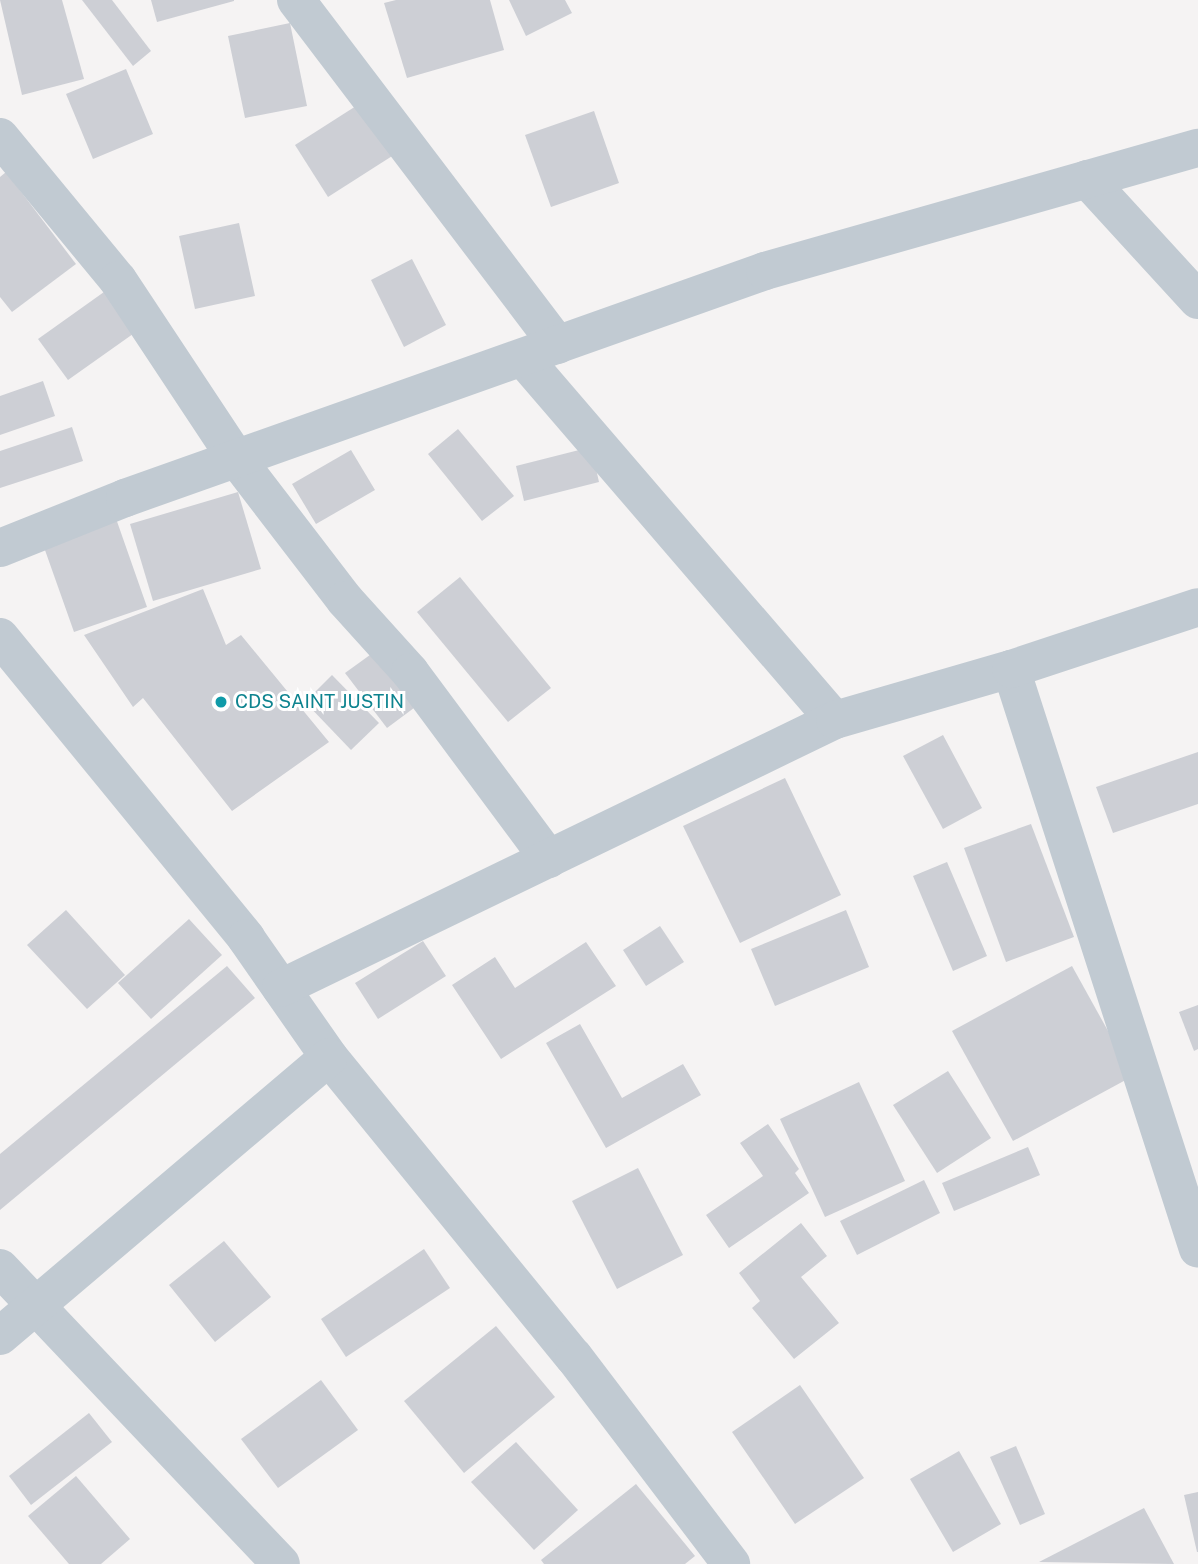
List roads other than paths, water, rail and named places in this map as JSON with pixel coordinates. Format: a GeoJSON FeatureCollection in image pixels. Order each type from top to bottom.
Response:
{"type":"FeatureCollection","features":[{"type":"Feature","properties":{"kind":"street"},"geometry":{"type":"LineString","coordinates":[[296,0],[558,345]]}},
{"type":"Feature","properties":{"kind":"street"},"geometry":{"type":"LineString","coordinates":[[0,137],[118,280],[236,458],[345,600],[411,672],[549,859]]}},
{"type":"Feature","properties":{"kind":"street"},"geometry":{"type":"LineString","coordinates":[[0,548],[236,458],[524,359],[765,271],[1198,148]]}},
{"type":"Feature","properties":{"kind":"street"},"geometry":{"type":"LineString","coordinates":[[1087,179],[1198,300]]}},
{"type":"Feature","properties":{"kind":"street"},"geometry":{"type":"LineString","coordinates":[[524,359],[835,720]]}},
{"type":"Feature","properties":{"kind":"street"},"geometry":{"type":"LineString","coordinates":[[281,988],[835,720],[1012,669],[1198,607]]}},
{"type":"Feature","properties":{"kind":"street"},"geometry":{"type":"LineString","coordinates":[[0,637],[246,938],[330,1057],[574,1357],[731,1564]]}},
{"type":"Feature","properties":{"kind":"street"},"geometry":{"type":"LineString","coordinates":[[1012,669],[1198,1249]]}},
{"type":"Feature","properties":{"kind":"street"},"geometry":{"type":"LineString","coordinates":[[0,1336],[40,1306],[330,1057]]}},
{"type":"Feature","properties":{"kind":"street"},"geometry":{"type":"LineString","coordinates":[[0,1268],[40,1306],[281,1564]]}},
{"type":"Feature","properties":{"kind":"place","name":"CDS SAINT JUSTIN"},"geometry":{"type":"Point","coordinates":[221,702]}}]}
